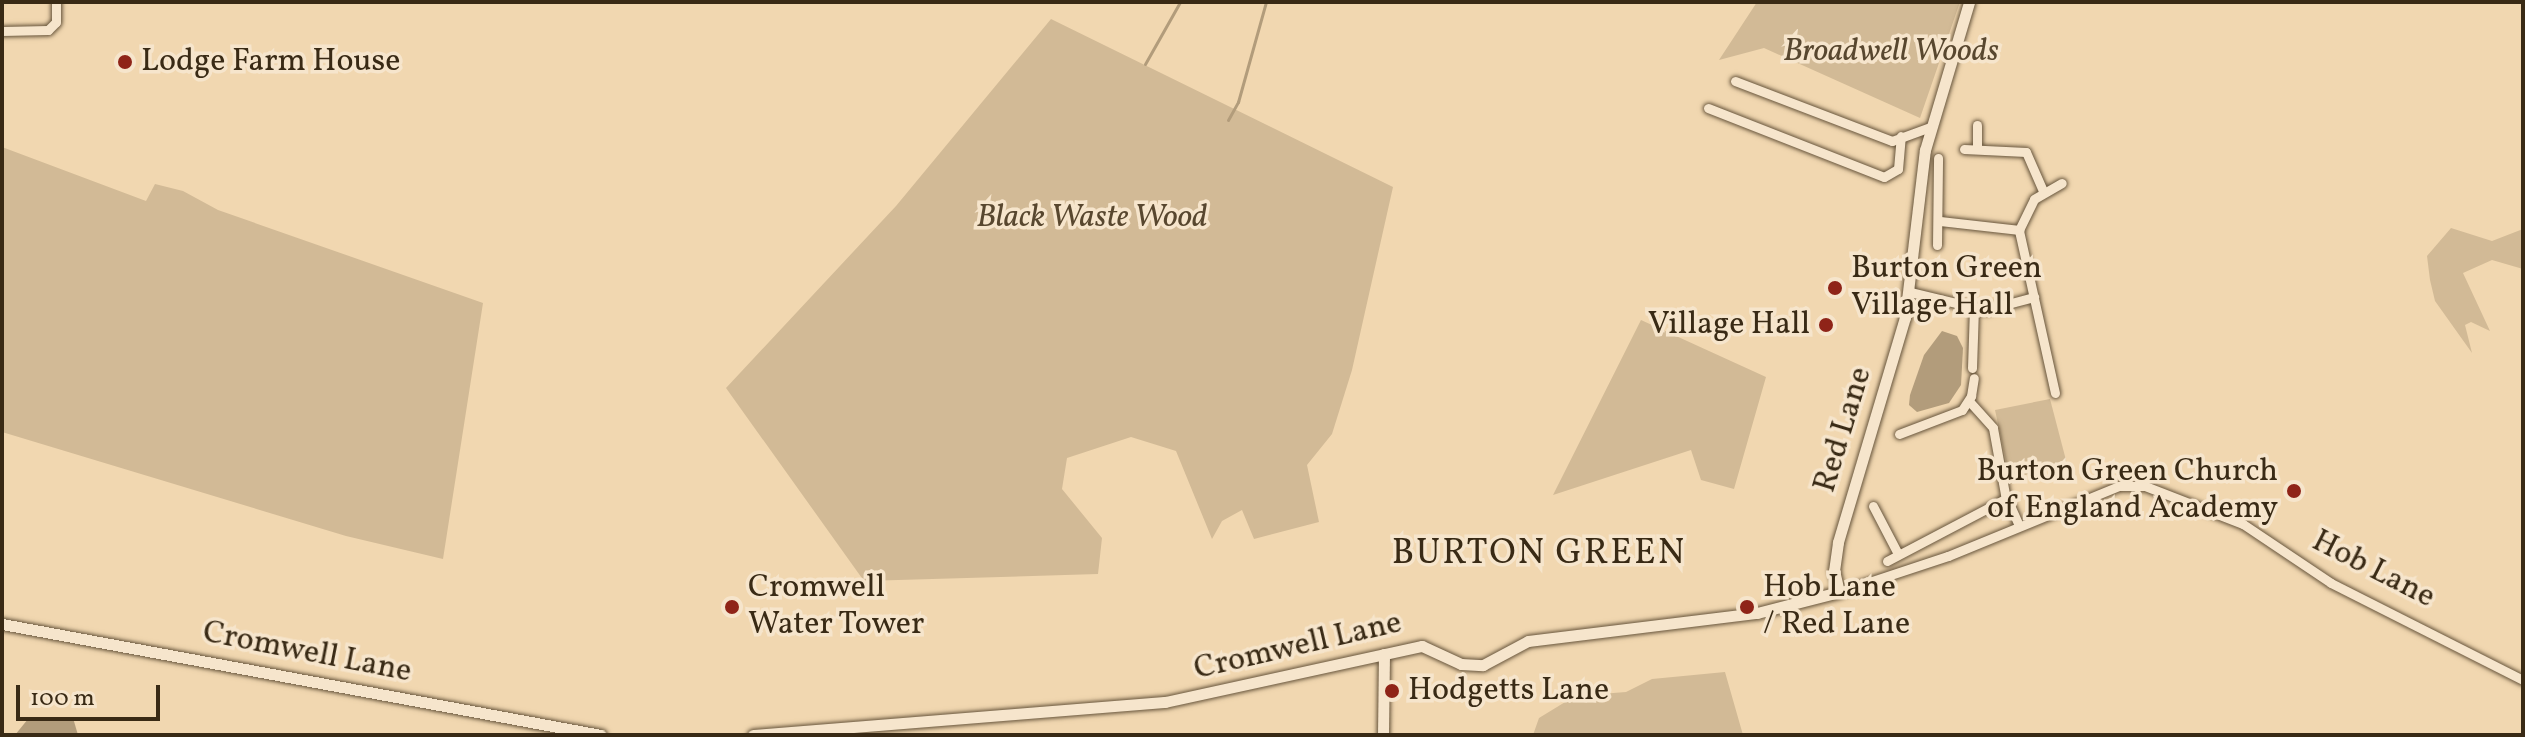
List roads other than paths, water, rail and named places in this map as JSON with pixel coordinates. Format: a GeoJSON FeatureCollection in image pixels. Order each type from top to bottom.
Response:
{"type":"FeatureCollection","features":[{"type":"Feature","properties":{"kind":"street"},"geometry":{"type":"LineString","coordinates":[[2,31],[48,30],[56,22],[56,2]]}},
{"type":"Feature","properties":{"kind":"street","name":"Red Lane"},"geometry":{"type":"LineString","coordinates":[[1839,592],[1834,571],[1843,520],[1910,292],[1930,127],[1969,2]]}},
{"type":"Feature","properties":{"kind":"street"},"geometry":{"type":"LineString","coordinates":[[1735,81],[1892,141],[1930,127]]}},
{"type":"Feature","properties":{"kind":"street"},"geometry":{"type":"LineString","coordinates":[[1708,108],[1884,177],[1898,169],[1901,136]]}},
{"type":"Feature","properties":{"kind":"street"},"geometry":{"type":"LineString","coordinates":[[1977,125],[1977,149]]}},
{"type":"Feature","properties":{"kind":"street"},"geometry":{"type":"LineString","coordinates":[[1964,149],[2026,152],[2043,191]]}},
{"type":"Feature","properties":{"kind":"street"},"geometry":{"type":"LineString","coordinates":[[1937,245],[1940,221],[1934,199],[1938,158]]}},
{"type":"Feature","properties":{"kind":"street"},"geometry":{"type":"LineString","coordinates":[[2055,393],[2019,230],[2029,204],[2043,191],[2062,183]]}},
{"type":"Feature","properties":{"kind":"street"},"geometry":{"type":"LineString","coordinates":[[1940,221],[2019,230]]}},
{"type":"Feature","properties":{"kind":"street"},"geometry":{"type":"LineString","coordinates":[[1910,292],[1974,308],[2034,297]]}},
{"type":"Feature","properties":{"kind":"street"},"geometry":{"type":"LineString","coordinates":[[1899,434],[1957,413],[1969,401],[1973,373],[1974,308]]}},
{"type":"Feature","properties":{"kind":"street"},"geometry":{"type":"LineString","coordinates":[[1969,401],[1993,428],[2007,498],[2019,525]]}},
{"type":"Feature","properties":{"kind":"street","name":"Hob Lane"},"geometry":{"type":"LineString","coordinates":[[1839,592],[2119,486],[2163,491],[2243,524],[2331,583],[2523,680]]}},
{"type":"Feature","properties":{"kind":"street"},"geometry":{"type":"LineString","coordinates":[[1887,561],[1897,552],[2007,498]]}},
{"type":"Feature","properties":{"kind":"street"},"geometry":{"type":"LineString","coordinates":[[1873,506],[1897,552]]}},
{"type":"Feature","properties":{"kind":"street","name":"Cromwell Lane"},"geometry":{"type":"LineString","coordinates":[[753,735],[1165,702],[1422,646],[1442,655],[1483,665],[1521,643],[1757,613],[1839,592]]}},
{"type":"Feature","properties":{"kind":"street","name":"Cromwell Lane"},"geometry":{"type":"LineString","coordinates":[[2,624],[601,735]]}},
{"type":"Feature","properties":{"kind":"street"},"geometry":{"type":"LineString","coordinates":[[1383,735],[1384,654]]}},
{"type":"Feature","properties":{"kind":"waterway"},"geometry":{"type":"LineString","coordinates":[[1145,64],[1180,2]]}},
{"type":"Feature","properties":{"kind":"waterway"},"geometry":{"type":"LineString","coordinates":[[1228,120],[1238,102],[1266,2]]}},
{"type":"Feature","properties":{"kind":"place","name":"Lodge Farm House"},"geometry":{"type":"Point","coordinates":[125,62]}},
{"type":"Feature","properties":{"kind":"place","name":"Burton Green Village Hall"},"geometry":{"type":"Point","coordinates":[1835,288]}},
{"type":"Feature","properties":{"kind":"place","name":"Village Hall"},"geometry":{"type":"Point","coordinates":[1826,325]}},
{"type":"Feature","properties":{"kind":"place","name":"Burton Green Church of England Academy"},"geometry":{"type":"Point","coordinates":[2294,491]}},
{"type":"Feature","properties":{"kind":"place","name":"Cromwell Water Tower"},"geometry":{"type":"Point","coordinates":[732,607]}},
{"type":"Feature","properties":{"kind":"place","name":"Hob Lane / Red Lane"},"geometry":{"type":"Point","coordinates":[1747,607]}},
{"type":"Feature","properties":{"kind":"place","name":"Hodgetts Lane"},"geometry":{"type":"Point","coordinates":[1392,691]}},
{"type":"Feature","properties":{"kind":"district","name":"BURTON GREEN"},"geometry":{"type":"Point","coordinates":[1539,555]}},
{"type":"Feature","properties":{"kind":"park label","name":"Broadwell Woods"},"geometry":{"type":"Point","coordinates":[1891,52]}},
{"type":"Feature","properties":{"kind":"park label","name":"Black Waste Wood"},"geometry":{"type":"Point","coordinates":[1092,218]}}]}
